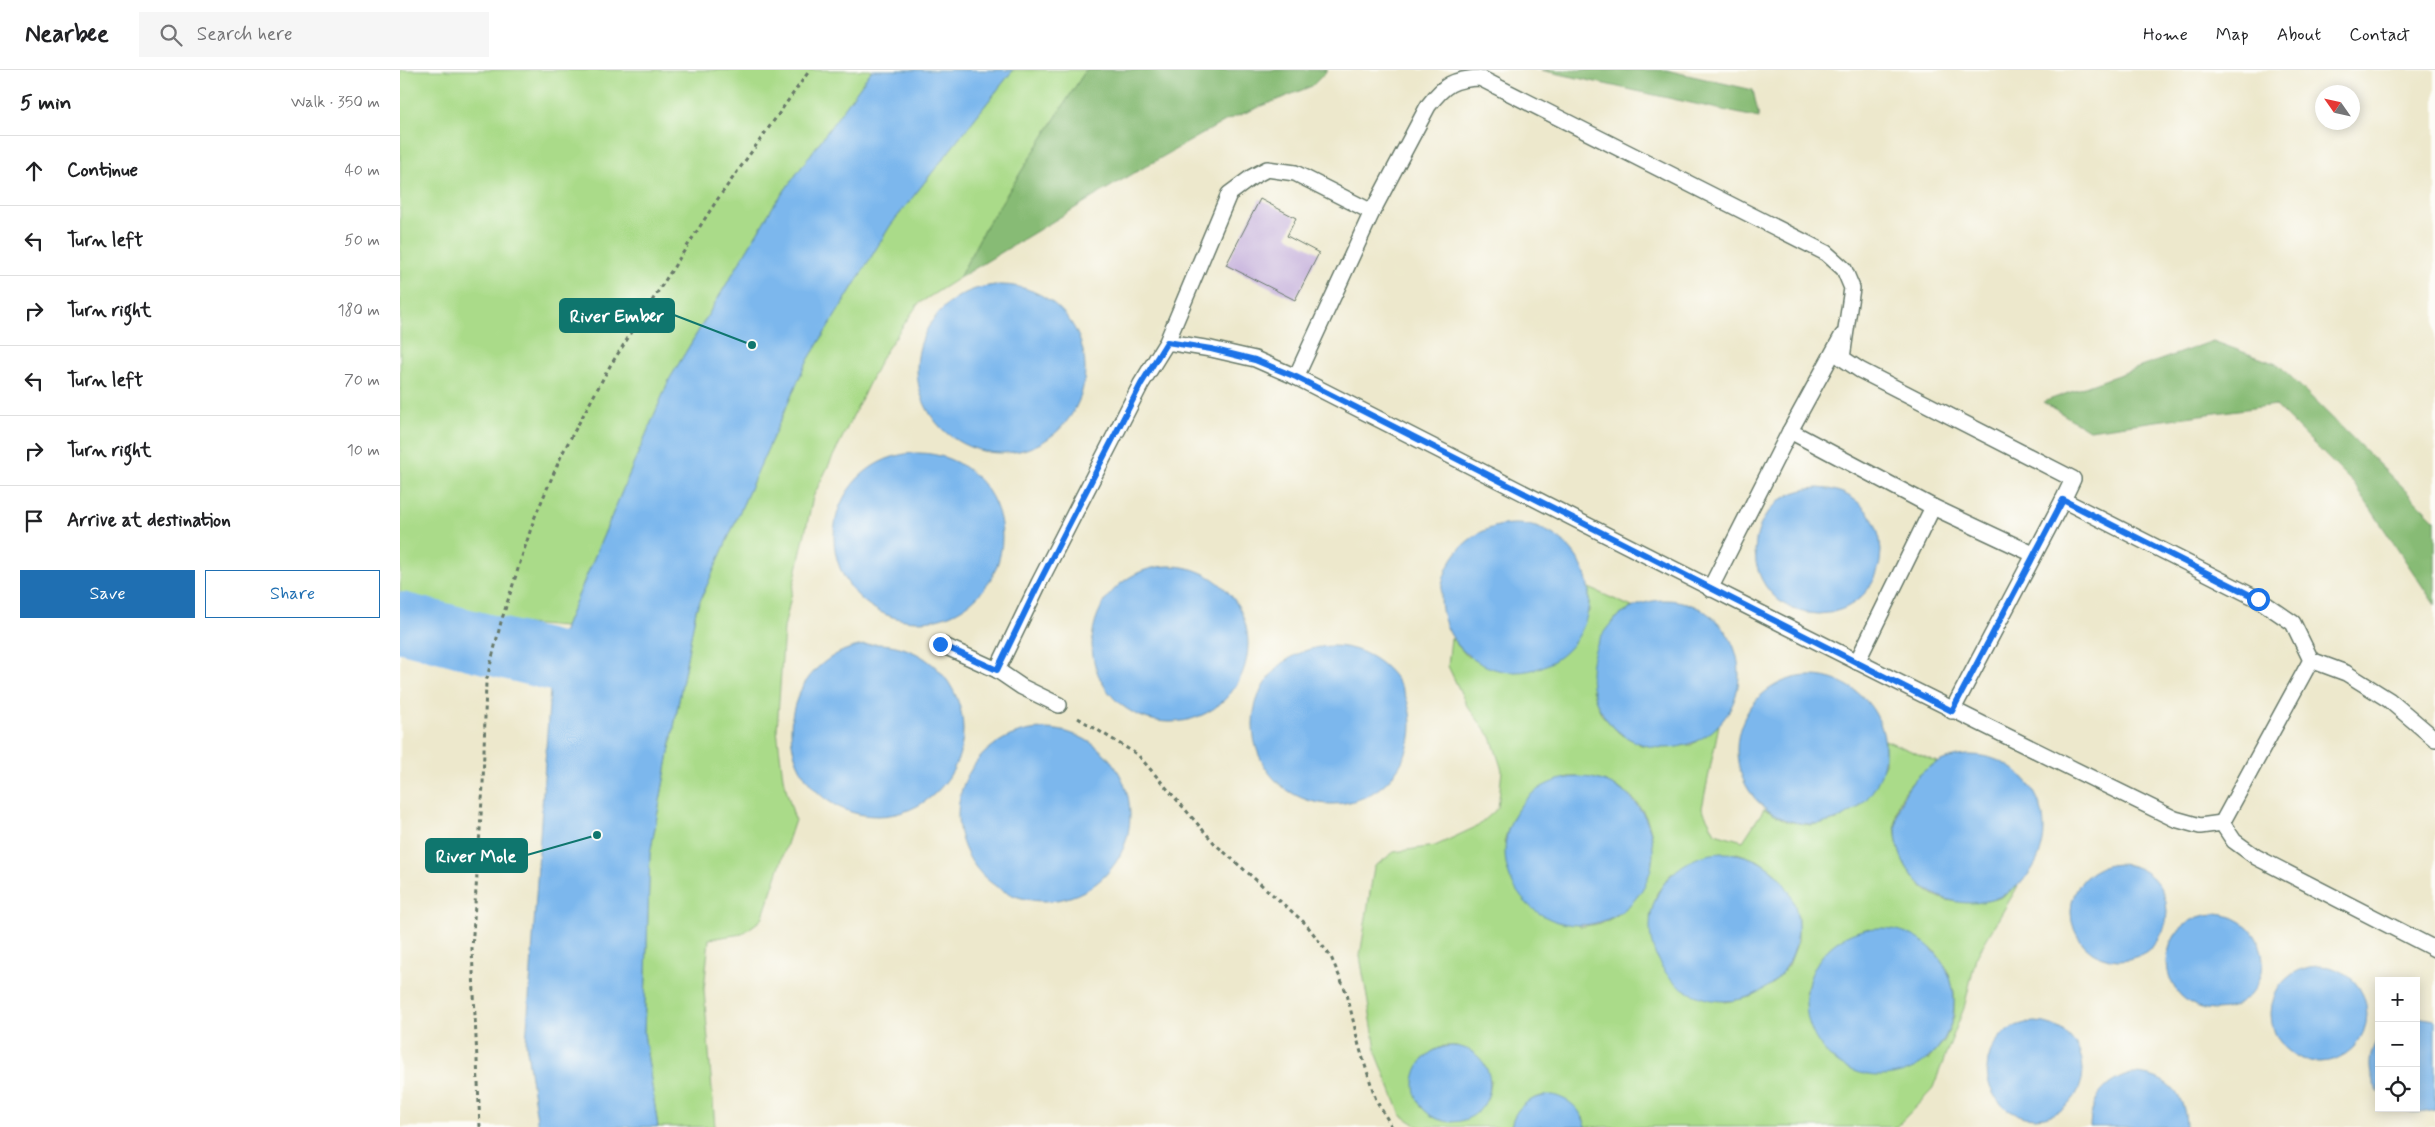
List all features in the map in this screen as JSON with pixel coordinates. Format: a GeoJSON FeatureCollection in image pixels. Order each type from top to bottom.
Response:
{"type":"FeatureCollection","features":[{"type":"Feature","properties":{"kind":"lane"},"geometry":{"type":"LineString","coordinates":[[1296,377],[1372,212],[1428,106],[1439,92],[1458,79],[1480,78],[1826,253],[1844,268],[1852,288],[1842,358],[1860,370],[2073,480],[1952,711]]}},
{"type":"Feature","properties":{"kind":"lane"},"geometry":{"type":"LineString","coordinates":[[997,670],[1039,583],[1141,384],[1167,342],[1229,194],[1252,177],[1267,169],[1295,173],[1372,212]]}},
{"type":"Feature","properties":{"kind":"lane"},"geometry":{"type":"LineString","coordinates":[[1710,589],[1790,431],[1847,326]]}},
{"type":"Feature","properties":{"kind":"lane"},"geometry":{"type":"LineString","coordinates":[[1167,342],[1211,349],[1255,360],[1296,377],[1952,711],[2175,819],[2200,826],[2222,823]]}},
{"type":"Feature","properties":{"kind":"lane"},"geometry":{"type":"LineString","coordinates":[[1790,431],[1933,506],[2033,554]]}},
{"type":"Feature","properties":{"kind":"lane"},"geometry":{"type":"LineString","coordinates":[[2063,500],[2258,599],[2293,623],[2310,660],[2346,673],[2389,700],[2435,739]]}},
{"type":"Feature","properties":{"kind":"lane"},"geometry":{"type":"LineString","coordinates":[[1857,662],[1933,506]]}},
{"type":"Feature","properties":{"kind":"lane"},"geometry":{"type":"LineString","coordinates":[[940,644],[997,670],[1022,687],[1059,705]]}},
{"type":"Feature","properties":{"kind":"lane"},"geometry":{"type":"LineString","coordinates":[[2222,823],[2310,660]]}},
{"type":"Feature","properties":{"kind":"lane"},"geometry":{"type":"LineString","coordinates":[[2222,823],[2234,840],[2256,857],[2435,948]]}},
{"type":"Feature","properties":{"kind":"path"},"geometry":{"type":"LineString","coordinates":[[480,1127],[472,949],[483,785],[486,682],[501,622],[534,519],[562,454],[610,366],[717,200],[810,70]]}},
{"type":"Feature","properties":{"kind":"path"},"geometry":{"type":"LineString","coordinates":[[1059,705],[1138,755],[1216,844],[1306,924],[1331,957],[1347,994],[1359,1046],[1376,1100],[1392,1127]]}},
{"type":"Feature","properties":{"kind":"green space"},"geometry":{"type":"Polygon","coordinates":[[[400,70],[872,70],[774,205],[669,380],[565,627],[501,622],[400,597],[400,70]]]}},
{"type":"Feature","properties":{"kind":"green space"},"geometry":{"type":"Polygon","coordinates":[[[1013,70],[1086,70],[984,230],[959,278],[918,304],[883,355],[813,497],[784,628],[777,730],[783,778],[795,820],[762,919],[742,934],[709,939],[704,990],[715,1127],[658,1127],[644,1033],[650,854],[696,610],[805,365],[890,226],[1013,70]]]}},
{"type":"Feature","properties":{"kind":"green space"},"geometry":{"type":"Polygon","coordinates":[[[1086,70],[1328,70],[1312,86],[1227,120],[1115,184],[959,278],[984,230],[1086,70]]]}},
{"type":"Feature","properties":{"kind":"green space"},"geometry":{"type":"Polygon","coordinates":[[[1541,70],[1666,70],[1753,90],[1759,118],[1541,70]]]}},
{"type":"Feature","properties":{"kind":"green space"},"geometry":{"type":"Polygon","coordinates":[[[2213,341],[2279,365],[2435,520],[2435,605],[2354,484],[2275,405],[2089,430],[2043,402],[2213,341]]]}},
{"type":"Feature","properties":{"kind":"green space"},"geometry":{"type":"Polygon","coordinates":[[[1589,588],[1632,607],[1612,621],[1592,690],[1601,714],[1619,733],[1641,745],[1691,745],[1719,725],[1702,808],[1715,833],[1743,841],[1764,809],[1786,821],[1811,825],[1837,820],[1859,807],[1885,764],[1885,740],[1937,762],[1919,776],[1904,793],[1898,807],[1895,823],[1901,856],[1908,870],[1919,883],[1931,893],[1946,900],[1956,901],[1991,900],[2004,896],[2018,886],[1976,957],[1964,1008],[1932,1090],[1896,1127],[1586,1127],[1583,1117],[1541,1096],[1521,1107],[1512,1121],[1511,1127],[1419,1127],[1401,1115],[1377,1055],[1360,956],[1374,867],[1394,852],[1435,846],[1478,826],[1498,808],[1502,770],[1491,737],[1467,706],[1448,666],[1451,638],[1468,657],[1589,612],[1589,588]],[[1568,777],[1534,795],[1520,807],[1514,816],[1504,842],[1580,927],[1606,921],[1625,909],[1639,893],[1648,874],[1653,854],[1651,833],[1644,814],[1631,797],[1612,785],[1596,779],[1574,777],[1568,777]],[[1737,853],[1671,874],[1657,893],[1650,918],[1725,1002],[1750,997],[1772,984],[1789,965],[1798,941],[1798,917],[1778,875],[1759,861],[1737,853]],[[1869,928],[1844,938],[1827,950],[1815,968],[1805,993],[1928,1060],[1945,1040],[1954,1016],[1954,992],[1948,970],[1934,950],[1869,928]],[[1444,1046],[1433,1051],[1423,1059],[1421,1107],[1444,1117],[1456,1118],[1476,1112],[1489,1094],[1491,1080],[1457,1046],[1444,1046]]]}},
{"type":"Feature","properties":{"kind":"water"},"geometry":{"type":"Polygon","coordinates":[[[872,70],[1013,70],[890,226],[805,365],[696,610],[650,854],[644,1033],[658,1127],[538,1127],[526,1043],[550,689],[565,627],[669,380],[774,205],[872,70]]]}},
{"type":"Feature","properties":{"kind":"water"},"geometry":{"type":"Polygon","coordinates":[[[1001,285],[1025,289],[1040,295],[1054,304],[1066,316],[1075,330],[1081,345],[1085,369],[1081,393],[1075,408],[1066,422],[1054,434],[1040,443],[1025,449],[1001,453],[977,449],[962,443],[948,434],[936,422],[927,408],[921,393],[917,369],[921,345],[927,330],[936,316],[948,304],[962,295],[977,289],[1001,285]]]}},
{"type":"Feature","properties":{"kind":"water"},"geometry":{"type":"Polygon","coordinates":[[[926,453],[950,459],[978,477],[996,505],[1001,521],[1001,553],[996,569],[978,597],[965,607],[942,618],[910,621],[886,615],[858,597],[848,584],[837,561],[834,529],[840,505],[858,477],[871,467],[894,456],[926,453]]]}},
{"type":"Feature","properties":{"kind":"water"},"geometry":{"type":"Polygon","coordinates":[[[1818,488],[1842,493],[1863,506],[1876,527],[1881,551],[1876,575],[1863,596],[1842,609],[1818,614],[1794,609],[1773,596],[1760,575],[1755,551],[1760,527],[1773,506],[1794,493],[1818,488]]]}},
{"type":"Feature","properties":{"kind":"water"},"geometry":{"type":"Polygon","coordinates":[[[1515,524],[1530,525],[1543,529],[1568,545],[1584,570],[1588,583],[1588,613],[1584,626],[1568,651],[1543,667],[1530,671],[1515,672],[1500,671],[1487,667],[1462,651],[1446,626],[1442,613],[1441,598],[1442,583],[1446,570],[1462,545],[1487,529],[1500,525],[1515,524]]]}},
{"type":"Feature","properties":{"kind":"water"},"geometry":{"type":"Polygon","coordinates":[[[1162,566],[1178,566],[1193,569],[1207,575],[1230,594],[1239,607],[1245,621],[1248,644],[1247,659],[1239,681],[1220,704],[1207,713],[1193,719],[1178,722],[1162,722],[1147,719],[1133,713],[1110,694],[1101,681],[1095,667],[1092,652],[1092,636],[1095,621],[1101,607],[1120,584],[1133,575],[1147,569],[1162,566]]]}},
{"type":"Feature","properties":{"kind":"water"},"geometry":{"type":"Polygon","coordinates":[[[1665,600],[1680,601],[1693,605],[1718,621],[1734,646],[1738,659],[1738,689],[1734,702],[1718,727],[1693,743],[1680,747],[1665,748],[1650,747],[1637,743],[1612,727],[1596,702],[1592,689],[1591,674],[1592,659],[1596,646],[1612,621],[1637,605],[1650,601],[1665,600]]]}},
{"type":"Feature","properties":{"kind":"water"},"geometry":{"type":"Polygon","coordinates":[[[869,644],[885,644],[918,654],[932,663],[944,675],[953,689],[959,705],[963,730],[961,747],[953,771],[944,785],[932,797],[918,806],[902,812],[885,816],[869,816],[836,806],[822,797],[810,785],[801,771],[795,755],[791,738],[791,722],[801,689],[810,675],[822,663],[836,654],[852,648],[869,644]]]}},
{"type":"Feature","properties":{"kind":"water"},"geometry":{"type":"Polygon","coordinates":[[[1332,646],[1362,652],[1376,659],[1388,669],[1398,681],[1405,695],[1411,725],[1405,755],[1398,769],[1388,781],[1376,791],[1362,798],[1332,804],[1302,798],[1288,791],[1276,781],[1266,769],[1259,755],[1253,725],[1259,695],[1266,681],[1276,669],[1288,659],[1302,652],[1332,646]]]}},
{"type":"Feature","properties":{"kind":"water"},"geometry":{"type":"Polygon","coordinates":[[[1811,676],[1826,677],[1839,681],[1864,697],[1880,722],[1884,735],[1884,765],[1880,778],[1864,803],[1839,819],[1826,823],[1811,824],[1796,823],[1783,819],[1758,803],[1742,778],[1738,765],[1737,750],[1738,735],[1742,722],[1758,697],[1783,681],[1796,677],[1811,676]]]}},
{"type":"Feature","properties":{"kind":"water"},"geometry":{"type":"Polygon","coordinates":[[[1052,729],[1069,732],[1085,739],[1099,748],[1111,760],[1127,790],[1130,815],[1129,832],[1124,848],[1111,870],[1099,882],[1069,898],[1036,901],[1019,898],[1003,891],[989,882],[977,870],[961,840],[958,807],[961,790],[968,774],[977,760],[989,748],[1019,732],[1052,729]]]}},
{"type":"Feature","properties":{"kind":"water"},"geometry":{"type":"Polygon","coordinates":[[[1970,755],[1985,756],[1998,760],[2023,776],[2039,801],[2043,814],[2043,844],[2039,857],[2023,882],[1998,898],[1985,902],[1970,903],[1955,902],[1942,898],[1917,882],[1901,857],[1897,844],[1896,829],[1897,814],[1901,801],[1917,776],[1942,760],[1955,756],[1970,755]]]}},
{"type":"Feature","properties":{"kind":"water"},"geometry":{"type":"Polygon","coordinates":[[[1579,777],[1594,778],[1607,782],[1632,798],[1648,823],[1652,836],[1652,866],[1648,879],[1632,904],[1607,920],[1594,924],[1579,925],[1564,924],[1551,920],[1526,904],[1510,879],[1506,866],[1505,851],[1506,836],[1510,823],[1526,798],[1551,782],[1564,778],[1579,777]]]}},
{"type":"Feature","properties":{"kind":"water"},"geometry":{"type":"Polygon","coordinates":[[[1724,853],[1739,854],[1752,858],[1777,874],[1793,899],[1797,912],[1797,942],[1793,955],[1777,980],[1752,996],[1739,1000],[1724,1001],[1709,1000],[1696,996],[1671,980],[1655,955],[1651,942],[1650,927],[1651,912],[1655,899],[1671,874],[1696,858],[1709,854],[1724,853]]]}},
{"type":"Feature","properties":{"kind":"water"},"geometry":{"type":"Polygon","coordinates":[[[2119,864],[2137,868],[2153,878],[2163,894],[2167,912],[2163,930],[2153,946],[2137,956],[2119,960],[2101,956],[2085,946],[2075,930],[2071,912],[2075,894],[2085,878],[2101,868],[2119,864]]]}},
{"type":"Feature","properties":{"kind":"water"},"geometry":{"type":"Polygon","coordinates":[[[2215,914],[2233,918],[2249,928],[2259,944],[2263,962],[2259,980],[2249,996],[2233,1006],[2215,1010],[2197,1006],[2181,996],[2171,980],[2167,962],[2171,944],[2181,928],[2197,918],[2215,914]]]}},
{"type":"Feature","properties":{"kind":"water"},"geometry":{"type":"Polygon","coordinates":[[[1880,928],[1895,929],[1908,933],[1933,949],[1949,974],[1953,987],[1953,1017],[1949,1030],[1933,1055],[1908,1071],[1895,1075],[1880,1076],[1865,1075],[1852,1071],[1827,1055],[1811,1030],[1807,1017],[1806,1002],[1807,987],[1811,974],[1827,949],[1852,933],[1865,929],[1880,928]]]}},
{"type":"Feature","properties":{"kind":"water"},"geometry":{"type":"Polygon","coordinates":[[[2319,966],[2337,970],[2353,980],[2363,996],[2367,1014],[2363,1032],[2353,1048],[2337,1058],[2319,1062],[2301,1058],[2285,1048],[2275,1032],[2271,1014],[2275,996],[2285,980],[2301,970],[2319,966]]]}},
{"type":"Feature","properties":{"kind":"water"},"geometry":{"type":"Polygon","coordinates":[[[2420,1018],[2435,1020],[2435,1110],[2420,1112],[2420,1018]]]}},
{"type":"Feature","properties":{"kind":"water"},"geometry":{"type":"Polygon","coordinates":[[[2035,1022],[2053,1026],[2069,1036],[2079,1052],[2083,1070],[2079,1088],[2069,1104],[2053,1114],[2035,1118],[2017,1114],[2001,1104],[1991,1088],[1987,1070],[1991,1052],[2001,1036],[2017,1026],[2035,1022]]]}},
{"type":"Feature","properties":{"kind":"water"},"geometry":{"type":"Polygon","coordinates":[[[2375,1044],[2375,1086],[2370,1065],[2375,1044]]]}},
{"type":"Feature","properties":{"kind":"water"},"geometry":{"type":"Polygon","coordinates":[[[1445,1046],[1459,1046],[1473,1052],[1484,1063],[1490,1077],[1487,1099],[1479,1111],[1459,1122],[1445,1122],[1431,1116],[1420,1105],[1414,1091],[1414,1077],[1420,1063],[1431,1052],[1445,1046]]]}},
{"type":"Feature","properties":{"kind":"water"},"geometry":{"type":"Polygon","coordinates":[[[2131,1074],[2154,1077],[2171,1087],[2178,1095],[2182,1104],[2186,1127],[2090,1127],[2093,1108],[2101,1093],[2113,1082],[2131,1074]]]}},
{"type":"Feature","properties":{"kind":"water"},"geometry":{"type":"Polygon","coordinates":[[[1553,1095],[1574,1106],[1581,1115],[1586,1127],[1511,1127],[1516,1113],[1526,1103],[1538,1097],[1553,1095]]]}},
{"type":"Feature","properties":{"kind":"building"},"geometry":{"type":"Polygon","coordinates":[[[1260,199],[1296,218],[1287,236],[1319,253],[1295,300],[1226,265],[1260,199]]]}},
{"type":"Feature","properties":{"kind":"waterway"},"geometry":{"type":"LineString","coordinates":[[400,622],[613,676],[611,701]]}},
{"type":"Feature","properties":{"kind":"place","name":"River Ember"},"geometry":{"type":"Point","coordinates":[752,345]}},
{"type":"Feature","properties":{"kind":"place","name":"River Mole"},"geometry":{"type":"Point","coordinates":[597,835]}},
{"type":"Feature","properties":{"kind":"route"},"geometry":{"type":"LineString","coordinates":[[940,644],[997,670],[1039,583],[1141,384],[1167,342],[1211,349],[1255,360],[1296,377],[1952,711],[2063,500],[2258,599]]}}]}
